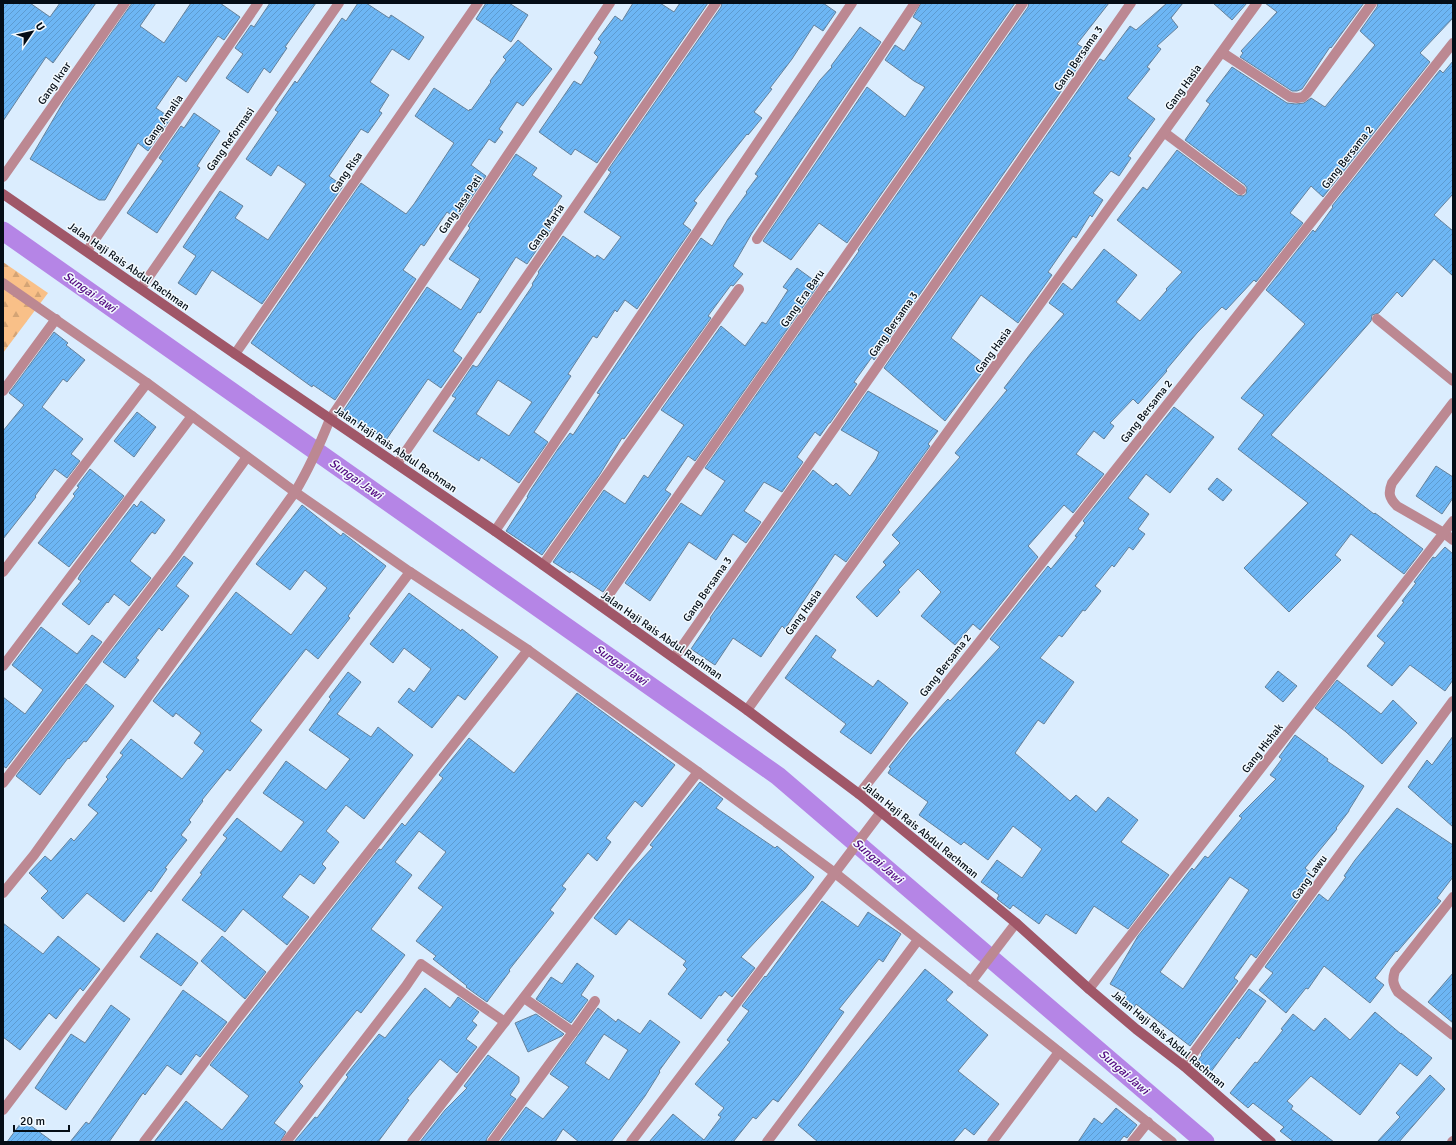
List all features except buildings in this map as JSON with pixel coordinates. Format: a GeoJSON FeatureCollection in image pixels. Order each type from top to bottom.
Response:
{"type":"FeatureCollection","features":[{"type":"Feature","properties":{"kind":"street","name":"Gang Ikrar"},"geometry":{"type":"LineString","coordinates":[[3,177],[126,3]]}},
{"type":"Feature","properties":{"kind":"street","name":"Gang Amalia"},"geometry":{"type":"LineString","coordinates":[[87,251],[258,3]]}},
{"type":"Feature","properties":{"kind":"street","name":"Gang Reformasi"},"geometry":{"type":"LineString","coordinates":[[140,288],[339,3]]}},
{"type":"Feature","properties":{"kind":"street","name":"Gang Risa"},"geometry":{"type":"LineString","coordinates":[[235,354],[478,3]]}},
{"type":"Feature","properties":{"kind":"street","name":"Gang Jasa Pati"},"geometry":{"type":"LineString","coordinates":[[3,893],[39,848],[295,492],[330,419],[610,3]]}},
{"type":"Feature","properties":{"kind":"street","name":"Gang Maria"},"geometry":{"type":"LineString","coordinates":[[397,464],[716,3]]}},
{"type":"Feature","properties":{"kind":"street"},"geometry":{"type":"LineString","coordinates":[[494,530],[852,3]]}},
{"type":"Feature","properties":{"kind":"street"},"geometry":{"type":"LineString","coordinates":[[757,239],[915,3]]}},
{"type":"Feature","properties":{"kind":"street","name":"Gang Era Baru"},"geometry":{"type":"LineString","coordinates":[[601,606],[1023,3]]}},
{"type":"Feature","properties":{"kind":"street","name":"Gang Bersama 3"},"geometry":{"type":"LineString","coordinates":[[674,658],[1131,3]]}},
{"type":"Feature","properties":{"kind":"street","name":"Gang Hasia"},"geometry":{"type":"LineString","coordinates":[[747,710],[1165,133],[1257,3]]}},
{"type":"Feature","properties":{"kind":"street"},"geometry":{"type":"LineString","coordinates":[[1222,53],[1290,97],[1303,97],[1316,83],[1372,3]]}},
{"type":"Feature","properties":{"kind":"street","name":"Gang Bersama 2"},"geometry":{"type":"LineString","coordinates":[[858,794],[1453,43]]}},
{"type":"Feature","properties":{"kind":"street"},"geometry":{"type":"LineString","coordinates":[[1165,133],[1241,190]]}},
{"type":"Feature","properties":{"kind":"street","name":"Jalan Haji Rais Abdul Rachman"},"geometry":{"type":"LineString","coordinates":[[3,194],[494,530],[747,710],[881,812],[1016,923],[1089,989],[1136,1029],[1184,1066],[1271,1142]]}},
{"type":"Feature","properties":{"kind":"street"},"geometry":{"type":"LineString","coordinates":[[3,283],[147,383],[295,492],[410,572],[528,650],[698,772],[835,873],[918,940],[972,979],[1059,1052],[1172,1142]]}},
{"type":"Feature","properties":{"kind":"street"},"geometry":{"type":"LineString","coordinates":[[543,565],[739,290]]}},
{"type":"Feature","properties":{"kind":"street"},"geometry":{"type":"LineString","coordinates":[[3,391],[56,319]]}},
{"type":"Feature","properties":{"kind":"street"},"geometry":{"type":"LineString","coordinates":[[1377,319],[1453,381]]}},
{"type":"Feature","properties":{"kind":"street"},"geometry":{"type":"LineString","coordinates":[[3,572],[147,383]]}},
{"type":"Feature","properties":{"kind":"street"},"geometry":{"type":"LineString","coordinates":[[1453,403],[1392,483],[1389,494],[1391,500],[1397,506],[1444,533],[1453,540]]}},
{"type":"Feature","properties":{"kind":"street"},"geometry":{"type":"LineString","coordinates":[[3,666],[192,416]]}},
{"type":"Feature","properties":{"kind":"street"},"geometry":{"type":"LineString","coordinates":[[3,783],[175,557],[247,457]]}},
{"type":"Feature","properties":{"kind":"street","name":"Gang Hishak"},"geometry":{"type":"LineString","coordinates":[[1089,989],[1453,521]]}},
{"type":"Feature","properties":{"kind":"street"},"geometry":{"type":"LineString","coordinates":[[3,1110],[410,572]]}},
{"type":"Feature","properties":{"kind":"street"},"geometry":{"type":"LineString","coordinates":[[144,1142],[238,1018],[528,650]]}},
{"type":"Feature","properties":{"kind":"street","name":"Gang Lawu"},"geometry":{"type":"LineString","coordinates":[[1184,1066],[1453,701]]}},
{"type":"Feature","properties":{"kind":"street"},"geometry":{"type":"LineString","coordinates":[[412,1142],[698,772]]}},
{"type":"Feature","properties":{"kind":"street"},"geometry":{"type":"LineString","coordinates":[[631,1142],[881,812]]}},
{"type":"Feature","properties":{"kind":"street"},"geometry":{"type":"LineString","coordinates":[[1453,897],[1395,971],[1392,978],[1394,986],[1398,992],[1453,1035]]}},
{"type":"Feature","properties":{"kind":"street"},"geometry":{"type":"LineString","coordinates":[[972,979],[1016,923]]}},
{"type":"Feature","properties":{"kind":"street"},"geometry":{"type":"LineString","coordinates":[[767,1142],[918,940]]}},
{"type":"Feature","properties":{"kind":"street"},"geometry":{"type":"LineString","coordinates":[[286,1142],[406,986],[421,964],[505,1022]]}},
{"type":"Feature","properties":{"kind":"street"},"geometry":{"type":"LineString","coordinates":[[524,998],[573,1032]]}},
{"type":"Feature","properties":{"kind":"street"},"geometry":{"type":"LineString","coordinates":[[492,1142],[595,1001]]}},
{"type":"Feature","properties":{"kind":"street"},"geometry":{"type":"LineString","coordinates":[[992,1142],[1059,1052]]}},
{"type":"Feature","properties":{"kind":"street"},"geometry":{"type":"LineString","coordinates":[[1132,1142],[1148,1122]]}},
{"type":"Feature","properties":{"kind":"green space"},"geometry":{"type":"Polygon","coordinates":[[[3,262],[48,293],[3,353],[3,262]]]}},
{"type":"Feature","properties":{"kind":"waterway","name":"Sungai Jawi"},"geometry":{"type":"LineString","coordinates":[[3,231],[778,776],[1205,1142]]}}]}
